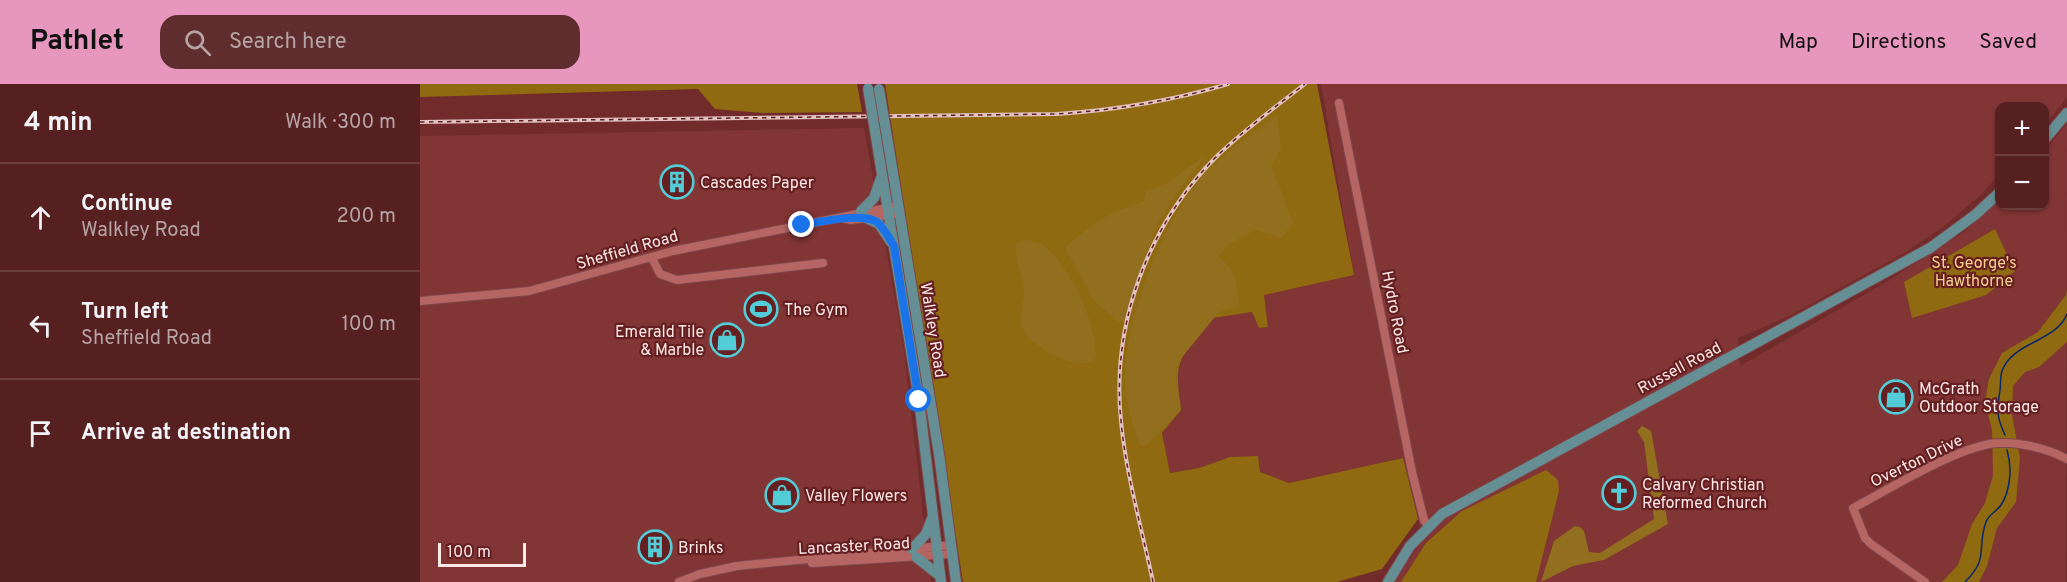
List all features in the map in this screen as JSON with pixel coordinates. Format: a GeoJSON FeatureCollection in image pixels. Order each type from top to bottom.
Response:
{"type":"FeatureCollection","features":[{"type":"Feature","properties":{"kind":"main road","name":"Walkley Road"},"geometry":{"type":"LineString","coordinates":[[873,86],[884,165],[917,314],[918,357],[940,579]]}},
{"type":"Feature","properties":{"kind":"main road"},"geometry":{"type":"LineString","coordinates":[[2049,134],[2067,113]]}},
{"type":"Feature","properties":{"kind":"main road"},"geometry":{"type":"LineString","coordinates":[[884,165],[874,198],[864,215],[879,224],[894,246]]}},
{"type":"Feature","properties":{"kind":"main road","name":"Russell Road"},"geometry":{"type":"LineString","coordinates":[[1388,582],[1405,552],[1428,526],[1488,487],[1930,248],[1995,196]]}},
{"type":"Feature","properties":{"kind":"main road","name":"Walkley Road"},"geometry":{"type":"LineString","coordinates":[[894,211],[894,246],[905,316],[918,357],[956,582]]}},
{"type":"Feature","properties":{"kind":"main road"},"geometry":{"type":"LineString","coordinates":[[932,515],[926,534],[914,553],[940,579]]}},
{"type":"Feature","properties":{"kind":"street","name":"Hydro Road"},"geometry":{"type":"LineString","coordinates":[[1339,103],[1412,472],[1424,520],[1428,526]]}},
{"type":"Feature","properties":{"kind":"street","name":"Sheffield Road"},"geometry":{"type":"LineString","coordinates":[[420,301],[529,291],[719,241],[842,218],[894,211]]}},
{"type":"Feature","properties":{"kind":"street"},"geometry":{"type":"LineString","coordinates":[[652,258],[660,274],[677,280],[823,262]]}},
{"type":"Feature","properties":{"kind":"street","name":"Overton Drive"},"geometry":{"type":"LineString","coordinates":[[1925,582],[1865,538],[1853,508],[1967,450],[1991,444],[2030,446],[2067,459]]}},
{"type":"Feature","properties":{"kind":"street","name":"Lancaster Road"},"geometry":{"type":"LineString","coordinates":[[679,582],[709,571],[758,564],[952,550]]}},
{"type":"Feature","properties":{"kind":"shaded area"},"geometry":{"type":"Polygon","coordinates":[[[1321,84],[2067,84],[2067,97],[2049,120],[2049,102],[1995,102],[1995,179],[1982,194],[1943,227],[1906,252],[1789,316],[1738,338],[1740,366],[1888,281],[1964,232],[1995,204],[1995,210],[2049,210],[2049,146],[2067,123],[2066,582],[1394,582],[1423,539],[1403,458],[1289,483],[1260,472],[1258,457],[1230,457],[1199,468],[1170,473],[1162,433],[1181,410],[1176,375],[1179,361],[1213,318],[1252,312],[1259,328],[1268,327],[1264,295],[1354,275],[1321,84]]]}},
{"type":"Feature","properties":{"kind":"shaded area"},"geometry":{"type":"Polygon","coordinates":[[[1277,115],[1281,147],[1272,166],[1293,223],[1282,238],[1255,230],[1226,246],[1219,257],[1233,273],[1239,306],[1219,312],[1179,361],[1176,375],[1181,410],[1147,445],[1139,445],[1126,394],[1126,362],[1130,335],[1146,278],[1171,223],[1200,179],[1227,153],[1277,115]]]}},
{"type":"Feature","properties":{"kind":"shaded area"},"geometry":{"type":"Polygon","coordinates":[[[864,128],[903,343],[931,582],[420,582],[420,136],[864,128]]]}},
{"type":"Feature","properties":{"kind":"shaded area"},"geometry":{"type":"Polygon","coordinates":[[[1206,155],[1176,194],[1157,226],[1125,322],[1119,322],[1094,301],[1065,248],[1101,220],[1143,202],[1146,191],[1164,185],[1206,155]]]}},
{"type":"Feature","properties":{"kind":"shaded area"},"geometry":{"type":"Polygon","coordinates":[[[1023,240],[1039,243],[1062,264],[1087,312],[1096,358],[1089,362],[1068,361],[1045,350],[1027,336],[1021,319],[1024,288],[1016,250],[1017,243],[1023,240]]]}},
{"type":"Feature","properties":{"kind":"shaded area"},"geometry":{"type":"Polygon","coordinates":[[[1642,426],[1651,431],[1668,524],[1604,560],[1573,566],[1541,582],[1554,541],[1575,526],[1584,531],[1589,552],[1600,553],[1654,519],[1644,442],[1637,431],[1642,426]]]}},
{"type":"Feature","properties":{"kind":"green space"},"geometry":{"type":"Polygon","coordinates":[[[420,84],[857,84],[862,112],[763,113],[715,109],[698,89],[420,97],[420,84]]]}},
{"type":"Feature","properties":{"kind":"green space"},"geometry":{"type":"Polygon","coordinates":[[[885,84],[1317,84],[1354,275],[1264,295],[1268,327],[1259,328],[1252,312],[1213,318],[1182,359],[1178,379],[1181,410],[1162,433],[1170,473],[1199,468],[1230,457],[1258,456],[1260,472],[1289,483],[1403,458],[1418,519],[1382,569],[1337,582],[963,582],[885,84]]]}},
{"type":"Feature","properties":{"kind":"green space","name":"St. George's Hawthorne"},"geometry":{"type":"Polygon","coordinates":[[[1995,229],[2015,271],[1986,295],[1912,318],[1904,282],[1995,229]]]}},
{"type":"Feature","properties":{"kind":"green space"},"geometry":{"type":"Polygon","coordinates":[[[2067,289],[2067,342],[2039,367],[2025,372],[2013,386],[2012,415],[2020,458],[2016,502],[1997,528],[1987,566],[1979,582],[1942,582],[1958,565],[1972,524],[1985,503],[1993,475],[1992,430],[1985,402],[1989,379],[2002,353],[2038,332],[2066,295],[2067,289]]]}},
{"type":"Feature","properties":{"kind":"green space"},"geometry":{"type":"Polygon","coordinates":[[[1546,470],[1558,480],[1559,491],[1536,582],[1401,582],[1426,543],[1462,511],[1546,470]]]}},
{"type":"Feature","properties":{"kind":"waterway"},"geometry":{"type":"LineString","coordinates":[[2005,435],[2000,423],[1998,403],[2002,371],[2007,361],[2024,348],[2054,331],[2067,314]]}},
{"type":"Feature","properties":{"kind":"waterway"},"geometry":{"type":"LineString","coordinates":[[1965,582],[1980,559],[1983,532],[1987,520],[2001,505],[2007,492],[2010,470],[2007,450]]}},
{"type":"Feature","properties":{"kind":"railway"},"geometry":{"type":"LineString","coordinates":[[420,122],[1057,114],[1143,104],[1228,84]]}},
{"type":"Feature","properties":{"kind":"railway"},"geometry":{"type":"LineString","coordinates":[[1153,582],[1130,482],[1123,441],[1119,385],[1122,348],[1139,278],[1171,213],[1193,183],[1227,146],[1305,84]]}},
{"type":"Feature","properties":{"kind":"place","name":"Cascades Paper"},"geometry":{"type":"Point","coordinates":[677,182]}},
{"type":"Feature","properties":{"kind":"place","name":"The Gym"},"geometry":{"type":"Point","coordinates":[761,309]}},
{"type":"Feature","properties":{"kind":"place","name":"Emerald Tile & Marble"},"geometry":{"type":"Point","coordinates":[727,340]}},
{"type":"Feature","properties":{"kind":"place","name":"McGrath Outdoor Storage"},"geometry":{"type":"Point","coordinates":[1896,397]}},
{"type":"Feature","properties":{"kind":"place","name":"Calvary Christian Reformed Church"},"geometry":{"type":"Point","coordinates":[1619,493]}},
{"type":"Feature","properties":{"kind":"place","name":"Valley Flowers"},"geometry":{"type":"Point","coordinates":[782,495]}},
{"type":"Feature","properties":{"kind":"place","name":"Brinks"},"geometry":{"type":"Point","coordinates":[655,547]}},
{"type":"Feature","properties":{"kind":"route"},"geometry":{"type":"LineString","coordinates":[[802,225],[842,218],[851,220],[866,218],[875,221],[883,229],[894,246],[919,400]]}}]}
